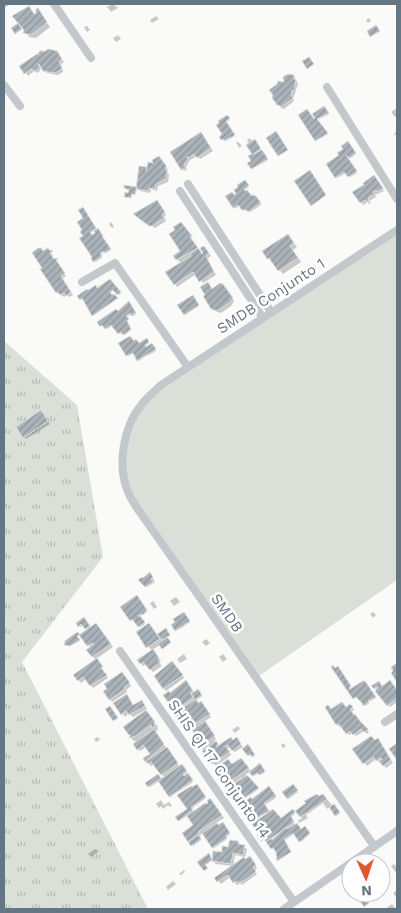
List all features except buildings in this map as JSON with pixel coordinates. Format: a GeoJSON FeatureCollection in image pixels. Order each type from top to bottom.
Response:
{"type":"FeatureCollection","features":[{"type":"Feature","properties":{"kind":"street"},"geometry":{"type":"LineString","coordinates":[[54,4],[91,58]]}},
{"type":"Feature","properties":{"kind":"street"},"geometry":{"type":"LineString","coordinates":[[4,85],[20,106]]}},
{"type":"Feature","properties":{"kind":"street"},"geometry":{"type":"LineString","coordinates":[[327,87],[397,199]]}},
{"type":"Feature","properties":{"kind":"street"},"geometry":{"type":"LineString","coordinates":[[188,184],[271,312]]}},
{"type":"Feature","properties":{"kind":"street"},"geometry":{"type":"LineString","coordinates":[[180,191],[263,318]]}},
{"type":"Feature","properties":{"kind":"street","name":"SMDB Conjunto 1"},"geometry":{"type":"LineString","coordinates":[[161,385],[397,230]]}},
{"type":"Feature","properties":{"kind":"street"},"geometry":{"type":"LineString","coordinates":[[82,282],[115,263],[188,367]]}},
{"type":"Feature","properties":{"kind":"street","name":"SMDB"},"geometry":{"type":"LineString","coordinates":[[161,385],[137,411],[125,440],[122,461],[123,476],[129,493],[149,525],[374,846]]}},
{"type":"Feature","properties":{"kind":"street","name":"SHIS QI 17 Conjunto 14"},"geometry":{"type":"LineString","coordinates":[[120,651],[294,902]]}},
{"type":"Feature","properties":{"kind":"street"},"geometry":{"type":"LineString","coordinates":[[385,722],[397,714]]}},
{"type":"Feature","properties":{"kind":"street"},"geometry":{"type":"LineString","coordinates":[[284,909],[397,831]]}},
{"type":"Feature","properties":{"kind":"green space"},"geometry":{"type":"Polygon","coordinates":[[[397,229],[397,580],[256,678],[129,493],[122,461],[137,411],[161,385],[397,229]]]}},
{"type":"Feature","properties":{"kind":"green space"},"geometry":{"type":"Polygon","coordinates":[[[4,341],[77,405],[103,557],[22,662],[148,909],[4,909],[4,341]]]}}]}
